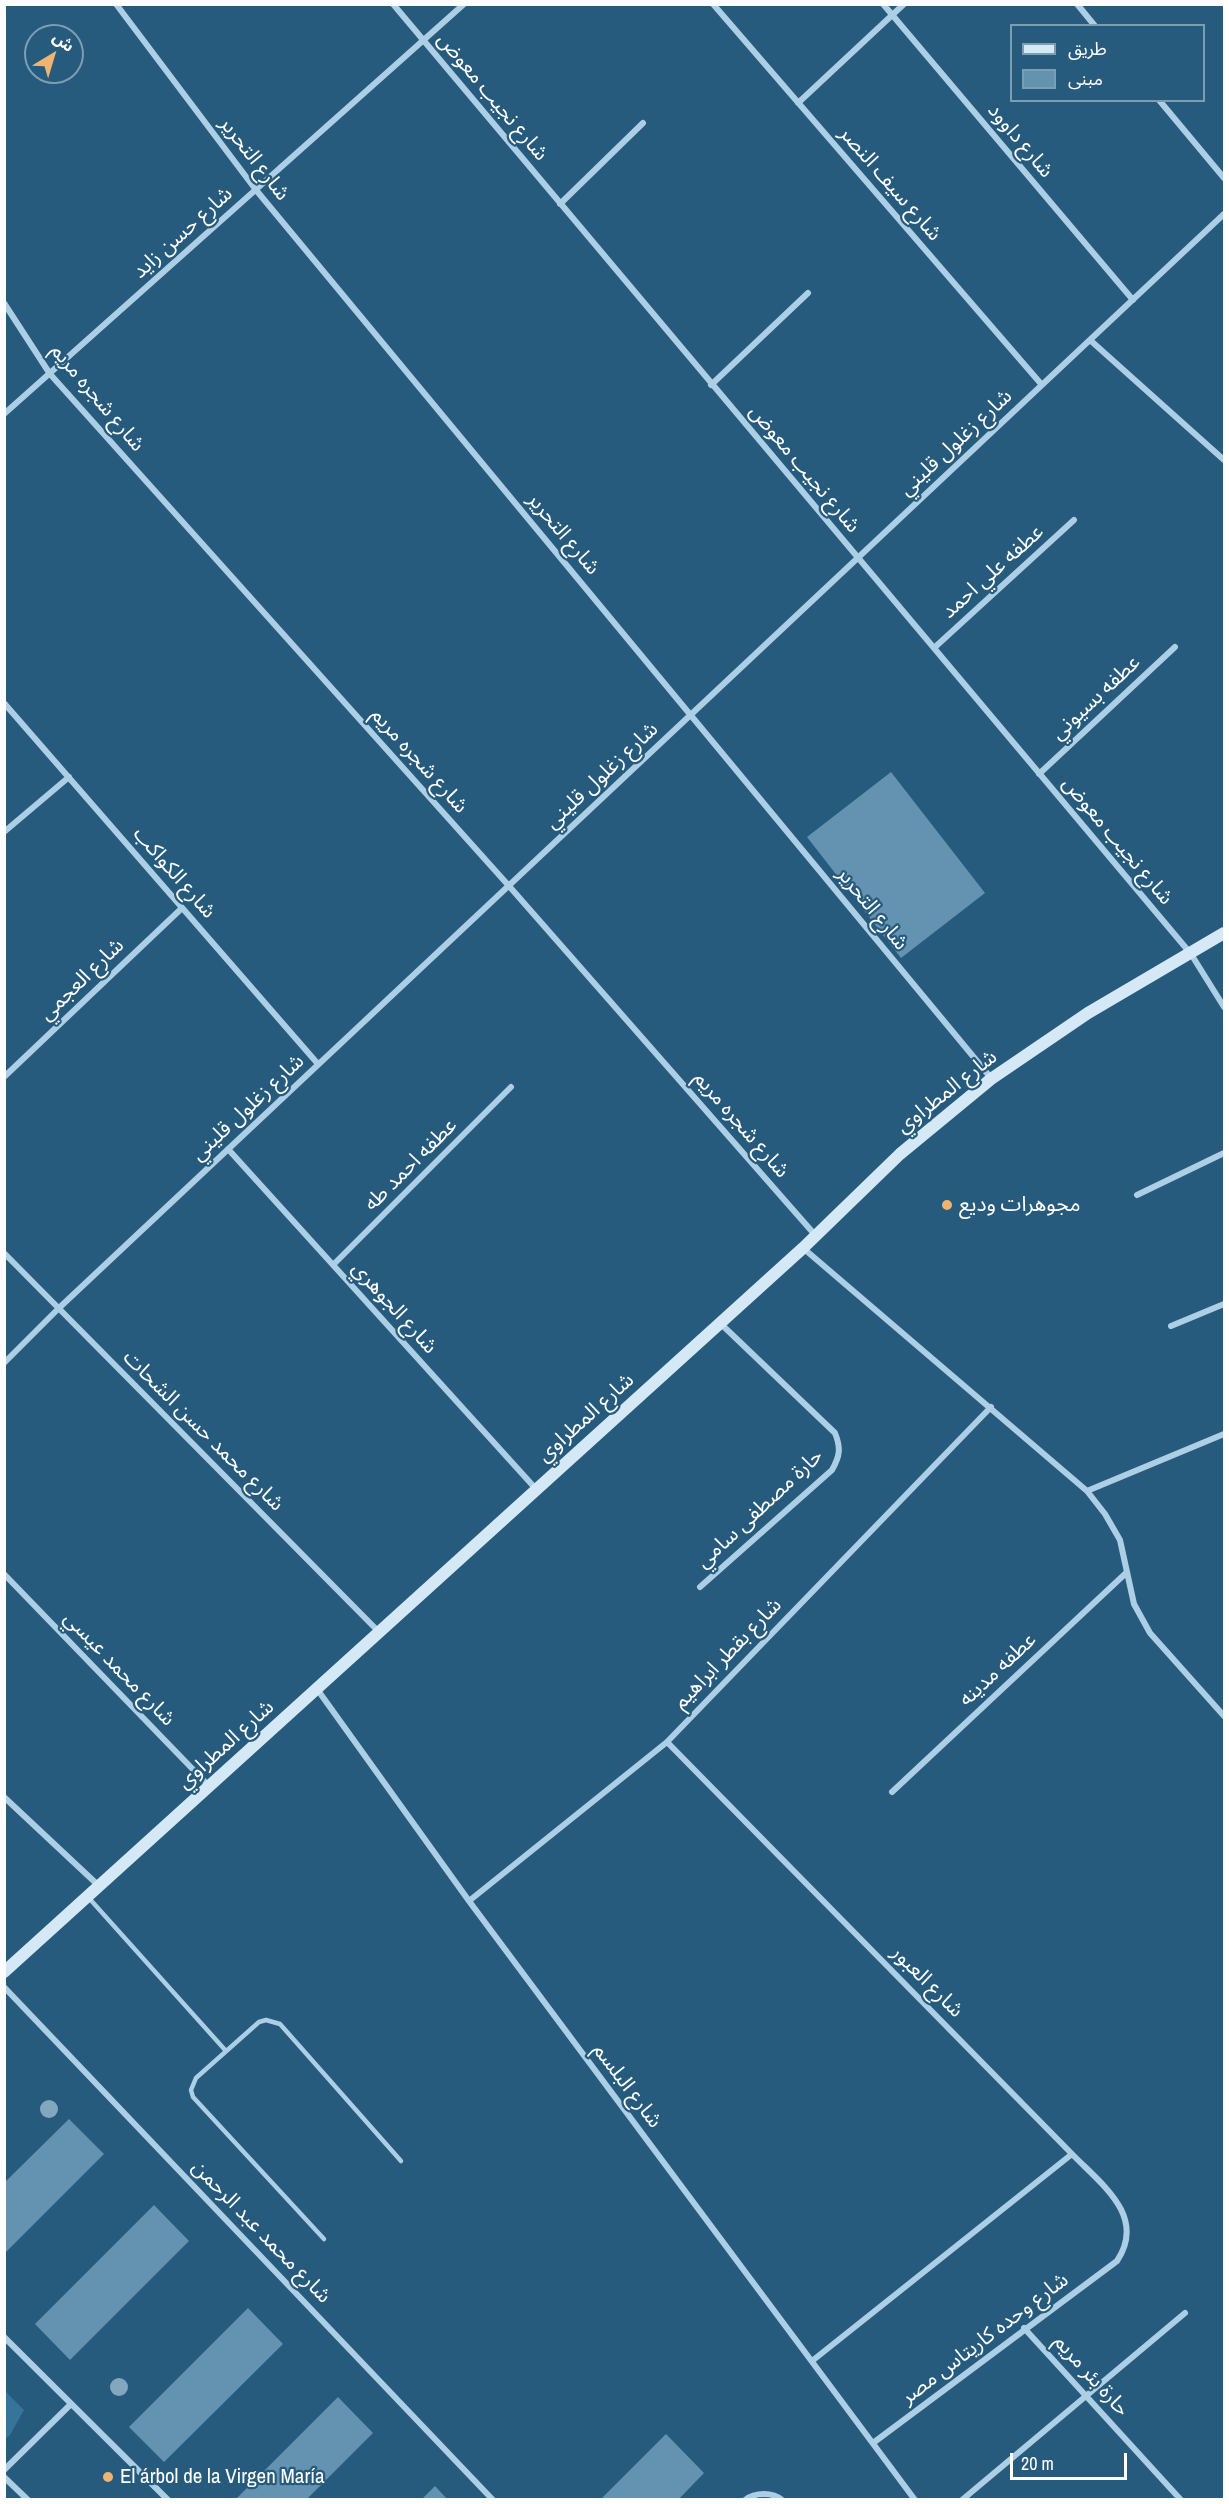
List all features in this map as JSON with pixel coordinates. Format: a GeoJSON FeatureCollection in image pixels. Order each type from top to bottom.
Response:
{"type":"FeatureCollection","features":[{"type":"Feature","properties":{"kind":"street","name":"شارع التحرير"},"geometry":{"type":"LineString","coordinates":[[116,4],[256,190],[991,1079]]}},
{"type":"Feature","properties":{"kind":"street","name":"شارع نجيب معوض"},"geometry":{"type":"LineString","coordinates":[[393,4],[1191,954],[1224,1007]]}},
{"type":"Feature","properties":{"kind":"street","name":"شارع حسن زايد"},"geometry":{"type":"LineString","coordinates":[[4,414],[464,4]]}},
{"type":"Feature","properties":{"kind":"street","name":"شارع سيف النصر"},"geometry":{"type":"LineString","coordinates":[[713,4],[1042,385]]}},
{"type":"Feature","properties":{"kind":"street","name":"شارع داوود"},"geometry":{"type":"LineString","coordinates":[[883,4],[1133,300]]}},
{"type":"Feature","properties":{"kind":"street"},"geometry":{"type":"LineString","coordinates":[[798,103],[904,4]]}},
{"type":"Feature","properties":{"kind":"street"},"geometry":{"type":"LineString","coordinates":[[1077,4],[1093,24]]}},
{"type":"Feature","properties":{"kind":"street"},"geometry":{"type":"LineString","coordinates":[[1161,102],[1224,178]]}},
{"type":"Feature","properties":{"kind":"street"},"geometry":{"type":"LineString","coordinates":[[560,204],[643,123]]}},
{"type":"Feature","properties":{"kind":"street","name":"شارع زغلول قليني"},"geometry":{"type":"LineString","coordinates":[[4,1363],[59,1308],[318,1064],[1224,214]]}},
{"type":"Feature","properties":{"kind":"street"},"geometry":{"type":"LineString","coordinates":[[711,385],[808,292]]}},
{"type":"Feature","properties":{"kind":"street","name":"شارع شجره مريم"},"geometry":{"type":"LineString","coordinates":[[4,303],[50,374],[508,886],[816,1236]]}},
{"type":"Feature","properties":{"kind":"street"},"geometry":{"type":"LineString","coordinates":[[1090,340],[1224,460]]}},
{"type":"Feature","properties":{"kind":"street","name":"عطفه علي احمد"},"geometry":{"type":"LineString","coordinates":[[934,648],[1074,520]]}},
{"type":"Feature","properties":{"kind":"street","name":"عطفه بسيوني"},"geometry":{"type":"LineString","coordinates":[[1040,774],[1175,647]]}},
{"type":"Feature","properties":{"kind":"street","name":"شارع الكواكب"},"geometry":{"type":"LineString","coordinates":[[4,703],[318,1064]]}},
{"type":"Feature","properties":{"kind":"street"},"geometry":{"type":"LineString","coordinates":[[4,832],[69,777]]}},
{"type":"Feature","properties":{"kind":"street","name":"شارع العجمي"},"geometry":{"type":"LineString","coordinates":[[4,1077],[182,908]]}},
{"type":"Feature","properties":{"kind":"street","name":"شارع المطراوي"},"geometry":{"type":"LineString","coordinates":[[4,1972],[803,1248],[900,1154],[991,1079],[1088,1012],[1224,933]]}},
{"type":"Feature","properties":{"kind":"street","name":"عطفه احمد طه"},"geometry":{"type":"LineString","coordinates":[[333,1265],[511,1087]]}},
{"type":"Feature","properties":{"kind":"street","name":"شارع الجوهري"},"geometry":{"type":"LineString","coordinates":[[228,1149],[536,1489]]}},
{"type":"Feature","properties":{"kind":"street"},"geometry":{"type":"LineString","coordinates":[[1137,1195],[1224,1153]]}},
{"type":"Feature","properties":{"kind":"street"},"geometry":{"type":"LineString","coordinates":[[803,1248],[1087,1491],[1105,1514],[1120,1540],[1134,1604],[1150,1633],[1224,1716]]}},
{"type":"Feature","properties":{"kind":"street","name":"شارع محمد حسن الشحات"},"geometry":{"type":"LineString","coordinates":[[4,1253],[379,1632]]}},
{"type":"Feature","properties":{"kind":"street"},"geometry":{"type":"LineString","coordinates":[[1171,1326],[1224,1304]]}},
{"type":"Feature","properties":{"kind":"street","name":"حارة مصطفى سامي"},"geometry":{"type":"LineString","coordinates":[[700,1587],[832,1470],[839,1459],[840,1446],[835,1433],[720,1323]]}},
{"type":"Feature","properties":{"kind":"street","name":"شارع بقطر ابراهيم"},"geometry":{"type":"LineString","coordinates":[[469,1901],[667,1742],[991,1407]]}},
{"type":"Feature","properties":{"kind":"street"},"geometry":{"type":"LineString","coordinates":[[1087,1491],[1224,1434]]}},
{"type":"Feature","properties":{"kind":"street","name":"عطفه مدينه"},"geometry":{"type":"LineString","coordinates":[[892,1792],[1126,1573]]}},
{"type":"Feature","properties":{"kind":"street","name":"شارع محمد عيسي"},"geometry":{"type":"LineString","coordinates":[[4,1574],[209,1787]]}},
{"type":"Feature","properties":{"kind":"street","name":"شارع البلسم"},"geometry":{"type":"LineString","coordinates":[[317,1688],[469,1901],[915,2499]]}},
{"type":"Feature","properties":{"kind":"street","name":"شارع العبور"},"geometry":{"type":"LineString","coordinates":[[667,1742],[1116,2200],[1124,2215],[1128,2231],[1126,2247],[1117,2261]]}},
{"type":"Feature","properties":{"kind":"street"},"geometry":{"type":"LineString","coordinates":[[4,1797],[99,1886]]}},
{"type":"Feature","properties":{"kind":"street","name":"شارع محمد عبد الرحمن"},"geometry":{"type":"LineString","coordinates":[[4,1987],[493,2499]]}},
{"type":"Feature","properties":{"kind":"street"},"geometry":{"type":"LineString","coordinates":[[812,2361],[1072,2154]]}},
{"type":"Feature","properties":{"kind":"street","name":"شارع وحده كاريتاس مصر"},"geometry":{"type":"LineString","coordinates":[[873,2443],[1024,2328],[1117,2261]]}},
{"type":"Feature","properties":{"kind":"street"},"geometry":{"type":"LineString","coordinates":[[962,2499],[1185,2313]]}},
{"type":"Feature","properties":{"kind":"street","name":"حارة بئر مريم"},"geometry":{"type":"LineString","coordinates":[[1024,2328],[1181,2499]]}},
{"type":"Feature","properties":{"kind":"street"},"geometry":{"type":"LineString","coordinates":[[4,2337],[168,2499]]}},
{"type":"Feature","properties":{"kind":"street"},"geometry":{"type":"LineString","coordinates":[[4,2470],[70,2404]]}},
{"type":"Feature","properties":{"kind":"street"},"geometry":{"type":"LineString","coordinates":[[4,2477],[28,2499]]}},
{"type":"Feature","properties":{"kind":"street"},"geometry":{"type":"LineString","coordinates":[[745,2499],[751,2495],[776,2494],[782,2499]]}},
{"type":"Feature","properties":{"kind":"lane"},"geometry":{"type":"LineString","coordinates":[[88,1897],[226,2051]]}},
{"type":"Feature","properties":{"kind":"lane"},"geometry":{"type":"LineString","coordinates":[[324,2239],[193,2097],[191,2090],[196,2078],[259,2022],[266,2020],[280,2024],[401,2161]]}},
{"type":"Feature","properties":{"kind":"shaded area"},"geometry":{"type":"Polygon","coordinates":[[[4,2390],[24,2410],[10,2435],[5,2439],[4,2390]]]}},
{"type":"Feature","properties":{"kind":"building"},"geometry":{"type":"Polygon","coordinates":[[[891,772],[985,893],[901,958],[807,837],[891,772]]]}},
{"type":"Feature","properties":{"kind":"building"},"geometry":{"type":"Polygon","coordinates":[[[69,2119],[104,2154],[4,2254],[4,2183],[69,2119]]]}},
{"type":"Feature","properties":{"kind":"building"},"geometry":{"type":"Polygon","coordinates":[[[154,2205],[189,2241],[70,2360],[35,2324],[154,2205]]]}},
{"type":"Feature","properties":{"kind":"building"},"geometry":{"type":"Polygon","coordinates":[[[248,2308],[283,2344],[164,2462],[129,2427],[248,2308]]]}},
{"type":"Feature","properties":{"kind":"building"},"geometry":{"type":"Polygon","coordinates":[[[338,2397],[373,2433],[306,2500],[235,2500],[338,2397]]]}},
{"type":"Feature","properties":{"kind":"building"},"geometry":{"type":"Polygon","coordinates":[[[666,2434],[704,2473],[678,2500],[600,2500],[666,2434]]]}},
{"type":"Feature","properties":{"kind":"building"},"geometry":{"type":"Polygon","coordinates":[[[435,2486],[448,2500],[421,2500],[435,2486]]]}},
{"type":"Feature","properties":{"kind":"place","name":"مجوهرات وديع"},"geometry":{"type":"Point","coordinates":[947,1205]}},
{"type":"Feature","properties":{"kind":"place","name":"El árbol de la Virgen María"},"geometry":{"type":"Point","coordinates":[108,2477]}}]}
